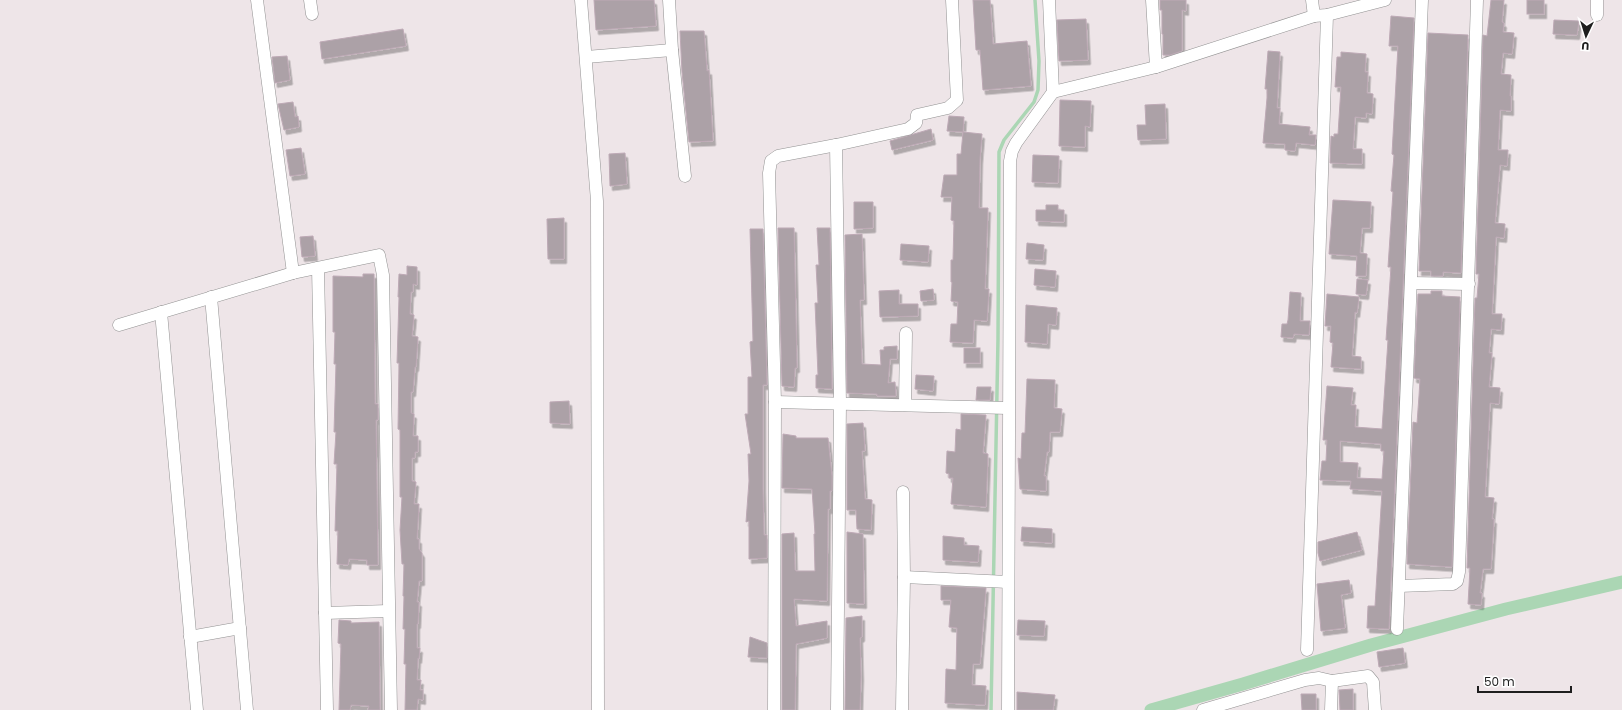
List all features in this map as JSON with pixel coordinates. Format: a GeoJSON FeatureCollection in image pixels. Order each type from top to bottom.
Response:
{"type":"FeatureCollection","features":[{"type":"Feature","properties":{"kind":"street"},"geometry":{"type":"LineString","coordinates":[[256,0],[293,272]]}},
{"type":"Feature","properties":{"kind":"street"},"geometry":{"type":"LineString","coordinates":[[310,0],[312,14]]}},
{"type":"Feature","properties":{"kind":"street"},"geometry":{"type":"LineString","coordinates":[[581,0],[597,201],[598,710]]}},
{"type":"Feature","properties":{"kind":"street"},"geometry":{"type":"LineString","coordinates":[[669,0],[672,50],[685,176]]}},
{"type":"Feature","properties":{"kind":"street"},"geometry":{"type":"LineString","coordinates":[[774,710],[775,402],[769,173],[771,161],[778,156],[908,129],[916,123],[917,115],[948,108],[958,100],[952,0]]}},
{"type":"Feature","properties":{"kind":"street"},"geometry":{"type":"LineString","coordinates":[[1008,710],[1001,582],[1000,408],[1010,161],[1012,151],[1016,143],[1053,92],[1049,0]]}},
{"type":"Feature","properties":{"kind":"street"},"geometry":{"type":"LineString","coordinates":[[1152,0],[1156,67]]}},
{"type":"Feature","properties":{"kind":"street"},"geometry":{"type":"LineString","coordinates":[[1312,0],[1314,16]]}},
{"type":"Feature","properties":{"kind":"street"},"geometry":{"type":"LineString","coordinates":[[1053,92],[1156,67],[1314,16],[1327,16],[1385,0]]}},
{"type":"Feature","properties":{"kind":"street"},"geometry":{"type":"LineString","coordinates":[[1397,629],[1422,0]]}},
{"type":"Feature","properties":{"kind":"street"},"geometry":{"type":"LineString","coordinates":[[1399,586],[1453,584],[1457,581],[1459,572],[1477,0]]}},
{"type":"Feature","properties":{"kind":"street"},"geometry":{"type":"LineString","coordinates":[[1597,0],[1597,15]]}},
{"type":"Feature","properties":{"kind":"street"},"geometry":{"type":"LineString","coordinates":[[1306,650],[1327,16]]}},
{"type":"Feature","properties":{"kind":"street"},"geometry":{"type":"LineString","coordinates":[[586,57],[672,50]]}},
{"type":"Feature","properties":{"kind":"street"},"geometry":{"type":"LineString","coordinates":[[836,145],[840,403],[837,710]]}},
{"type":"Feature","properties":{"kind":"street"},"geometry":{"type":"LineString","coordinates":[[119,325],[293,272],[379,255],[383,275],[391,710]]}},
{"type":"Feature","properties":{"kind":"street"},"geometry":{"type":"LineString","coordinates":[[318,268],[327,710]]}},
{"type":"Feature","properties":{"kind":"street"},"geometry":{"type":"LineString","coordinates":[[1411,283],[1469,284]]}},
{"type":"Feature","properties":{"kind":"street"},"geometry":{"type":"LineString","coordinates":[[211,297],[247,710]]}},
{"type":"Feature","properties":{"kind":"street"},"geometry":{"type":"LineString","coordinates":[[161,312],[197,710]]}},
{"type":"Feature","properties":{"kind":"street"},"geometry":{"type":"LineString","coordinates":[[905,405],[906,333]]}},
{"type":"Feature","properties":{"kind":"street"},"geometry":{"type":"LineString","coordinates":[[775,402],[1000,408]]}},
{"type":"Feature","properties":{"kind":"street"},"geometry":{"type":"LineString","coordinates":[[902,710],[904,577],[903,492]]}},
{"type":"Feature","properties":{"kind":"street"},"geometry":{"type":"LineString","coordinates":[[904,577],[1001,582]]}},
{"type":"Feature","properties":{"kind":"street"},"geometry":{"type":"LineString","coordinates":[[325,613],[388,610]]}},
{"type":"Feature","properties":{"kind":"street"},"geometry":{"type":"LineString","coordinates":[[190,637],[240,628]]}},
{"type":"Feature","properties":{"kind":"street"},"geometry":{"type":"LineString","coordinates":[[1203,710],[1305,680],[1319,678],[1332,681],[1368,676],[1373,682],[1375,710]]}},
{"type":"Feature","properties":{"kind":"street"},"geometry":{"type":"LineString","coordinates":[[1331,710],[1332,681]]}},
{"type":"Feature","properties":{"kind":"building"},"geometry":{"type":"Polygon","coordinates":[[[594,0],[654,0],[656,26],[596,30],[594,0]]]}},
{"type":"Feature","properties":{"kind":"building"},"geometry":{"type":"Polygon","coordinates":[[[973,0],[990,0],[993,44],[1027,41],[1031,86],[983,90],[980,50],[976,50],[973,0]]]}},
{"type":"Feature","properties":{"kind":"building"},"geometry":{"type":"Polygon","coordinates":[[[1160,0],[1186,0],[1186,11],[1182,10],[1182,51],[1170,55],[1163,55],[1162,10],[1160,10],[1160,0]]]}},
{"type":"Feature","properties":{"kind":"building"},"geometry":{"type":"Polygon","coordinates":[[[1491,0],[1504,0],[1502,22],[1504,23],[1503,32],[1514,33],[1512,54],[1503,53],[1501,74],[1511,75],[1511,111],[1500,110],[1498,150],[1508,150],[1507,166],[1500,165],[1495,223],[1505,224],[1504,238],[1496,237],[1492,314],[1502,314],[1501,330],[1491,329],[1489,353],[1492,353],[1489,387],[1500,388],[1499,404],[1490,403],[1485,497],[1494,498],[1492,519],[1494,519],[1491,569],[1483,569],[1480,593],[1482,593],[1481,605],[1468,604],[1470,568],[1467,568],[1475,298],[1477,298],[1479,274],[1476,274],[1483,35],[1487,36],[1491,0]]]}},
{"type":"Feature","properties":{"kind":"building"},"geometry":{"type":"Polygon","coordinates":[[[1527,0],[1544,0],[1544,14],[1527,14],[1527,0]]]}},
{"type":"Feature","properties":{"kind":"building"},"geometry":{"type":"Polygon","coordinates":[[[1391,16],[1414,18],[1389,629],[1367,628],[1368,606],[1375,606],[1382,491],[1350,489],[1351,481],[1320,480],[1322,461],[1326,461],[1327,440],[1323,440],[1327,386],[1353,388],[1351,405],[1356,405],[1355,427],[1382,429],[1388,340],[1386,340],[1391,267],[1388,267],[1393,192],[1391,191],[1394,155],[1392,154],[1398,46],[1389,46],[1391,16]],[[1340,441],[1340,462],[1358,463],[1357,478],[1382,479],[1384,451],[1381,451],[1381,444],[1340,441]]]}},
{"type":"Feature","properties":{"kind":"building"},"geometry":{"type":"Polygon","coordinates":[[[1086,19],[1088,60],[1059,61],[1057,20],[1086,19]]]}},
{"type":"Feature","properties":{"kind":"building"},"geometry":{"type":"Polygon","coordinates":[[[1554,20],[1579,21],[1577,35],[1553,34],[1554,20]]]}},
{"type":"Feature","properties":{"kind":"building"},"geometry":{"type":"Polygon","coordinates":[[[403,29],[406,46],[322,59],[320,42],[403,29]]]}},
{"type":"Feature","properties":{"kind":"building"},"geometry":{"type":"Polygon","coordinates":[[[680,31],[704,31],[707,71],[709,70],[713,141],[689,142],[682,72],[680,31]]]}},
{"type":"Feature","properties":{"kind":"building"},"geometry":{"type":"Polygon","coordinates":[[[1428,33],[1468,35],[1461,273],[1443,272],[1443,276],[1431,276],[1431,271],[1419,271],[1428,33]]]}},
{"type":"Feature","properties":{"kind":"building"},"geometry":{"type":"Polygon","coordinates":[[[1268,51],[1280,52],[1277,108],[1280,108],[1279,124],[1310,127],[1309,135],[1316,135],[1315,145],[1296,143],[1295,151],[1285,150],[1285,144],[1263,143],[1267,98],[1267,89],[1265,89],[1268,51]]]}},
{"type":"Feature","properties":{"kind":"building"},"geometry":{"type":"Polygon","coordinates":[[[1341,52],[1366,54],[1365,72],[1368,72],[1367,93],[1373,94],[1372,114],[1366,113],[1366,118],[1355,117],[1353,149],[1362,149],[1362,164],[1330,163],[1331,136],[1334,137],[1334,134],[1338,134],[1341,87],[1335,87],[1337,57],[1341,57],[1341,52]]]}},
{"type":"Feature","properties":{"kind":"building"},"geometry":{"type":"Polygon","coordinates":[[[287,56],[290,80],[275,83],[272,57],[287,56]]]}},
{"type":"Feature","properties":{"kind":"building"},"geometry":{"type":"Polygon","coordinates":[[[1060,100],[1091,101],[1090,127],[1085,126],[1085,147],[1059,146],[1060,100]]]}},
{"type":"Feature","properties":{"kind":"building"},"geometry":{"type":"Polygon","coordinates":[[[293,102],[295,117],[298,116],[299,127],[284,130],[278,104],[293,102]]]}},
{"type":"Feature","properties":{"kind":"building"},"geometry":{"type":"Polygon","coordinates":[[[1165,104],[1166,139],[1138,140],[1137,125],[1146,125],[1145,105],[1165,104]]]}},
{"type":"Feature","properties":{"kind":"building"},"geometry":{"type":"Polygon","coordinates":[[[949,116],[964,117],[963,132],[947,131],[949,116]]]}},
{"type":"Feature","properties":{"kind":"building"},"geometry":{"type":"Polygon","coordinates":[[[931,129],[933,140],[892,150],[890,141],[931,129]]]}},
{"type":"Feature","properties":{"kind":"building"},"geometry":{"type":"Polygon","coordinates":[[[963,132],[982,134],[979,208],[988,208],[985,289],[989,289],[987,321],[974,320],[973,343],[950,342],[951,324],[957,324],[958,302],[951,301],[951,260],[953,260],[954,221],[951,220],[952,197],[941,197],[944,175],[957,175],[957,154],[961,154],[963,132]]]}},
{"type":"Feature","properties":{"kind":"building"},"geometry":{"type":"Polygon","coordinates":[[[301,148],[305,174],[290,176],[286,150],[301,148]]]}},
{"type":"Feature","properties":{"kind":"building"},"geometry":{"type":"Polygon","coordinates":[[[625,153],[627,184],[610,186],[609,154],[625,153]]]}},
{"type":"Feature","properties":{"kind":"building"},"geometry":{"type":"Polygon","coordinates":[[[1033,155],[1059,156],[1058,183],[1032,182],[1033,155]]]}},
{"type":"Feature","properties":{"kind":"building"},"geometry":{"type":"Polygon","coordinates":[[[1333,200],[1371,202],[1370,228],[1362,228],[1360,253],[1367,254],[1366,276],[1356,276],[1357,256],[1329,254],[1333,200]]]}},
{"type":"Feature","properties":{"kind":"building"},"geometry":{"type":"Polygon","coordinates":[[[854,202],[873,202],[873,228],[854,229],[854,202]]]}},
{"type":"Feature","properties":{"kind":"building"},"geometry":{"type":"Polygon","coordinates":[[[1046,205],[1058,205],[1058,210],[1064,210],[1064,222],[1036,221],[1036,210],[1046,210],[1046,205]]]}},
{"type":"Feature","properties":{"kind":"building"},"geometry":{"type":"Polygon","coordinates":[[[564,218],[564,259],[548,259],[547,219],[564,218]]]}},
{"type":"Feature","properties":{"kind":"building"},"geometry":{"type":"Polygon","coordinates":[[[778,228],[794,228],[797,368],[795,368],[794,387],[782,386],[778,228]]]}},
{"type":"Feature","properties":{"kind":"building"},"geometry":{"type":"Polygon","coordinates":[[[817,228],[830,228],[832,389],[816,388],[816,375],[818,375],[815,303],[818,303],[816,265],[819,265],[817,228]]]}},
{"type":"Feature","properties":{"kind":"building"},"geometry":{"type":"Polygon","coordinates":[[[750,229],[763,229],[767,385],[763,385],[763,488],[764,535],[767,535],[767,558],[749,559],[749,521],[746,522],[749,481],[748,454],[751,454],[745,414],[748,414],[748,377],[752,377],[750,342],[753,341],[750,229]]]}},
{"type":"Feature","properties":{"kind":"building"},"geometry":{"type":"Polygon","coordinates":[[[862,234],[864,300],[860,300],[862,364],[881,365],[880,350],[884,350],[884,347],[897,346],[897,359],[890,359],[888,383],[895,382],[896,396],[847,393],[845,235],[862,234]]]}},
{"type":"Feature","properties":{"kind":"building"},"geometry":{"type":"Polygon","coordinates":[[[313,236],[315,256],[302,257],[300,237],[313,236]]]}},
{"type":"Feature","properties":{"kind":"building"},"geometry":{"type":"Polygon","coordinates":[[[1027,243],[1044,245],[1043,260],[1026,259],[1027,243]]]}},
{"type":"Feature","properties":{"kind":"building"},"geometry":{"type":"Polygon","coordinates":[[[901,244],[929,246],[928,262],[900,260],[901,244]]]}},
{"type":"Feature","properties":{"kind":"building"},"geometry":{"type":"Polygon","coordinates":[[[407,266],[417,267],[417,285],[413,284],[413,292],[411,292],[410,314],[414,315],[412,336],[418,337],[413,392],[411,392],[411,413],[414,414],[413,436],[418,436],[418,452],[415,452],[415,458],[412,458],[412,481],[416,482],[414,504],[419,504],[417,539],[419,539],[419,549],[422,553],[422,581],[419,581],[417,602],[419,602],[417,648],[420,648],[417,680],[421,680],[420,690],[423,690],[423,700],[418,699],[417,710],[405,710],[406,664],[404,664],[405,629],[403,629],[404,564],[402,564],[400,530],[402,497],[400,497],[400,430],[398,429],[398,297],[399,274],[407,275],[407,266]]]}},
{"type":"Feature","properties":{"kind":"building"},"geometry":{"type":"Polygon","coordinates":[[[1035,269],[1056,271],[1055,287],[1034,285],[1035,269]]]}},
{"type":"Feature","properties":{"kind":"building"},"geometry":{"type":"Polygon","coordinates":[[[363,274],[374,274],[375,404],[378,404],[378,420],[376,420],[378,565],[367,565],[367,560],[349,559],[348,565],[337,564],[338,531],[335,531],[337,464],[334,464],[336,432],[334,432],[336,364],[334,364],[335,332],[333,332],[333,276],[363,277],[363,274]]]}},
{"type":"Feature","properties":{"kind":"building"},"geometry":{"type":"Polygon","coordinates":[[[1357,279],[1368,280],[1366,295],[1356,294],[1357,279]]]}},
{"type":"Feature","properties":{"kind":"building"},"geometry":{"type":"Polygon","coordinates":[[[933,289],[934,300],[921,301],[920,291],[933,289]]]}},
{"type":"Feature","properties":{"kind":"building"},"geometry":{"type":"Polygon","coordinates":[[[899,290],[899,304],[918,304],[918,316],[880,317],[879,291],[899,290]]]}},
{"type":"Feature","properties":{"kind":"building"},"geometry":{"type":"Polygon","coordinates":[[[1431,291],[1442,291],[1442,296],[1460,297],[1452,567],[1407,564],[1413,422],[1417,423],[1420,379],[1414,378],[1418,294],[1431,294],[1431,291]]]}},
{"type":"Feature","properties":{"kind":"building"},"geometry":{"type":"Polygon","coordinates":[[[1290,292],[1301,293],[1300,321],[1310,321],[1309,335],[1294,334],[1293,338],[1281,337],[1282,324],[1287,324],[1288,320],[1290,292]]]}},
{"type":"Feature","properties":{"kind":"building"},"geometry":{"type":"Polygon","coordinates":[[[1327,294],[1359,297],[1357,313],[1355,312],[1352,356],[1361,357],[1361,369],[1331,367],[1333,343],[1330,342],[1331,326],[1325,326],[1327,294]]]}},
{"type":"Feature","properties":{"kind":"building"},"geometry":{"type":"Polygon","coordinates":[[[1026,305],[1057,308],[1056,325],[1048,324],[1047,344],[1025,342],[1026,305]]]}},
{"type":"Feature","properties":{"kind":"building"},"geometry":{"type":"Polygon","coordinates":[[[964,348],[980,348],[980,363],[964,363],[964,348]]]}},
{"type":"Feature","properties":{"kind":"building"},"geometry":{"type":"Polygon","coordinates":[[[916,375],[934,376],[933,391],[915,389],[916,375]]]}},
{"type":"Feature","properties":{"kind":"building"},"geometry":{"type":"Polygon","coordinates":[[[1027,379],[1055,380],[1054,408],[1062,409],[1060,432],[1050,432],[1049,452],[1047,452],[1044,476],[1046,476],[1046,491],[1020,489],[1018,458],[1021,459],[1022,433],[1025,433],[1027,379]]]}},
{"type":"Feature","properties":{"kind":"building"},"geometry":{"type":"Polygon","coordinates":[[[977,387],[991,387],[990,400],[976,400],[977,387]]]}},
{"type":"Feature","properties":{"kind":"building"},"geometry":{"type":"Polygon","coordinates":[[[569,401],[570,424],[550,423],[550,402],[569,401]]]}},
{"type":"Feature","properties":{"kind":"building"},"geometry":{"type":"Polygon","coordinates":[[[961,414],[986,415],[983,453],[988,454],[986,507],[951,504],[953,478],[949,478],[949,474],[946,473],[947,451],[955,452],[956,429],[961,430],[961,414]]]}},
{"type":"Feature","properties":{"kind":"building"},"geometry":{"type":"Polygon","coordinates":[[[863,423],[865,451],[862,451],[865,499],[872,500],[871,530],[857,529],[856,510],[847,510],[847,424],[863,423]]]}},
{"type":"Feature","properties":{"kind":"building"},"geometry":{"type":"Polygon","coordinates":[[[783,434],[796,436],[796,438],[828,438],[832,476],[830,509],[828,509],[827,601],[794,599],[796,626],[827,621],[827,638],[796,644],[795,710],[782,710],[782,534],[794,533],[795,570],[815,571],[815,534],[812,489],[782,488],[783,434]]]}},
{"type":"Feature","properties":{"kind":"building"},"geometry":{"type":"Polygon","coordinates":[[[1022,527],[1052,529],[1052,543],[1021,541],[1022,527]]]}},
{"type":"Feature","properties":{"kind":"building"},"geometry":{"type":"Polygon","coordinates":[[[847,532],[863,534],[864,604],[847,603],[847,532]]]}},
{"type":"Feature","properties":{"kind":"building"},"geometry":{"type":"Polygon","coordinates":[[[1357,532],[1362,550],[1320,561],[1318,542],[1357,532]]]}},
{"type":"Feature","properties":{"kind":"building"},"geometry":{"type":"Polygon","coordinates":[[[943,536],[964,538],[964,545],[979,546],[978,562],[943,560],[943,536]]]}},
{"type":"Feature","properties":{"kind":"building"},"geometry":{"type":"Polygon","coordinates":[[[1349,580],[1351,593],[1341,595],[1345,628],[1321,631],[1317,584],[1349,580]]]}},
{"type":"Feature","properties":{"kind":"building"},"geometry":{"type":"Polygon","coordinates":[[[941,586],[986,588],[980,664],[973,664],[972,685],[986,686],[985,705],[945,703],[946,669],[956,670],[957,628],[949,627],[951,600],[941,600],[941,586]]]}},
{"type":"Feature","properties":{"kind":"building"},"geometry":{"type":"Polygon","coordinates":[[[862,616],[862,637],[860,638],[860,710],[845,710],[846,618],[862,616]]]}},
{"type":"Feature","properties":{"kind":"building"},"geometry":{"type":"Polygon","coordinates":[[[339,620],[351,621],[351,623],[379,622],[380,710],[368,710],[369,706],[351,705],[350,710],[339,710],[341,644],[338,643],[339,620]]]}},
{"type":"Feature","properties":{"kind":"building"},"geometry":{"type":"Polygon","coordinates":[[[1018,620],[1045,621],[1044,636],[1017,635],[1018,620]]]}},
{"type":"Feature","properties":{"kind":"building"},"geometry":{"type":"Polygon","coordinates":[[[750,637],[767,643],[767,658],[748,657],[750,637]]]}},
{"type":"Feature","properties":{"kind":"building"},"geometry":{"type":"Polygon","coordinates":[[[1403,648],[1405,663],[1379,667],[1377,652],[1403,648]]]}},
{"type":"Feature","properties":{"kind":"building"},"geometry":{"type":"Polygon","coordinates":[[[1353,689],[1353,710],[1340,710],[1339,690],[1353,689]]]}},
{"type":"Feature","properties":{"kind":"building"},"geometry":{"type":"Polygon","coordinates":[[[1017,692],[1055,695],[1053,710],[1017,710],[1017,692]]]}},
{"type":"Feature","properties":{"kind":"building"},"geometry":{"type":"Polygon","coordinates":[[[1301,694],[1316,694],[1316,710],[1302,710],[1301,694]]]}},
{"type":"Feature","properties":{"kind":"waterway"},"geometry":{"type":"LineString","coordinates":[[991,710],[998,339],[999,152],[1004,140],[1034,102],[1038,90],[1039,61],[1035,0]]}},
{"type":"Feature","properties":{"kind":"waterway"},"geometry":{"type":"LineString","coordinates":[[1151,710],[1371,645],[1506,609],[1622,582]]}}]}
